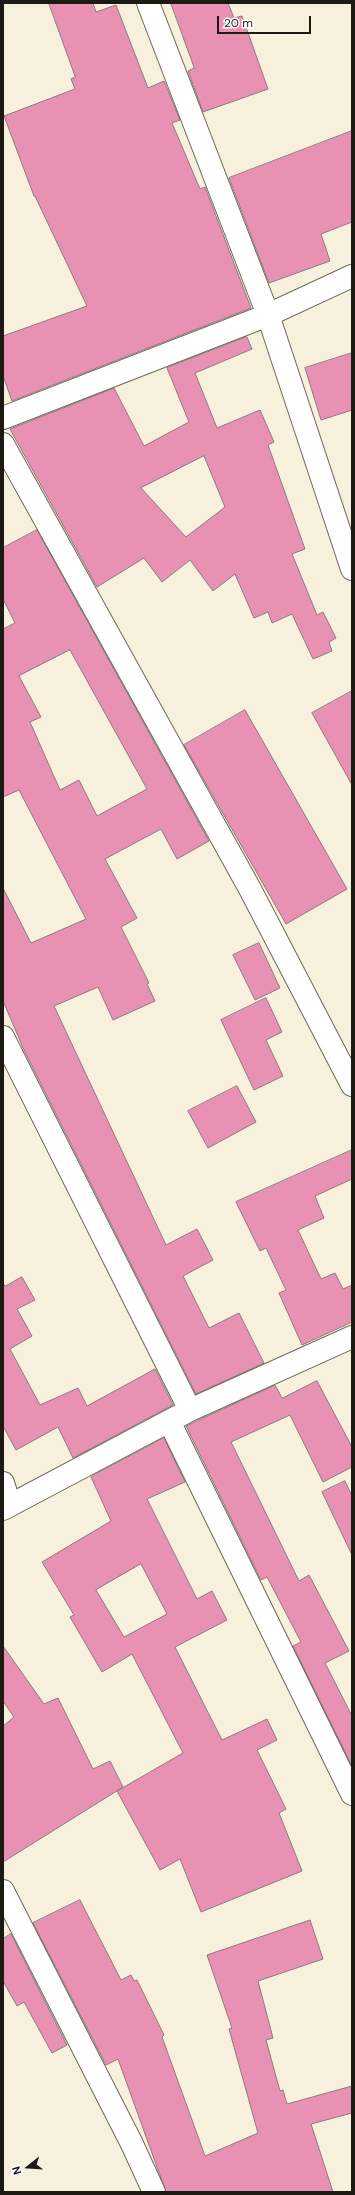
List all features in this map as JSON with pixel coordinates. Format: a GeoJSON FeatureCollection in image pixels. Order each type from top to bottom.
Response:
{"type":"FeatureCollection","features":[{"type":"Feature","properties":{"kind":"street"},"geometry":{"type":"LineString","coordinates":[[148,3],[268,315],[352,569]]}},
{"type":"Feature","properties":{"kind":"street"},"geometry":{"type":"LineString","coordinates":[[3,418],[268,315],[352,276]]}},
{"type":"Feature","properties":{"kind":"street"},"geometry":{"type":"LineString","coordinates":[[3,444],[250,889],[352,1085]]}},
{"type":"Feature","properties":{"kind":"street"},"geometry":{"type":"LineString","coordinates":[[3,1037],[190,1410]]}},
{"type":"Feature","properties":{"kind":"street"},"geometry":{"type":"LineString","coordinates":[[3,1483],[7,1507],[190,1410],[352,1337]]}},
{"type":"Feature","properties":{"kind":"street"},"geometry":{"type":"LineString","coordinates":[[169,1421],[352,1794]]}},
{"type":"Feature","properties":{"kind":"street"},"geometry":{"type":"LineString","coordinates":[[3,1891],[125,2130],[154,2192]]}},
{"type":"Feature","properties":{"kind":"building"},"geometry":{"type":"Polygon","coordinates":[[[49,3],[93,3],[96,12],[116,5],[148,88],[164,81],[180,120],[172,123],[200,189],[205,187],[251,308],[12,401],[3,376],[3,336],[87,306],[34,196],[4,116],[75,89],[71,79],[75,77],[49,3]]]}},
{"type":"Feature","properties":{"kind":"building"},"geometry":{"type":"Polygon","coordinates":[[[171,3],[228,3],[234,18],[242,16],[268,89],[203,112],[188,71],[194,68],[171,3]]]}},
{"type":"Feature","properties":{"kind":"building"},"geometry":{"type":"Polygon","coordinates":[[[352,131],[352,222],[321,234],[330,261],[269,283],[229,178],[352,131]]]}},
{"type":"Feature","properties":{"kind":"building"},"geometry":{"type":"Polygon","coordinates":[[[247,337],[252,349],[195,373],[217,428],[260,410],[274,442],[268,445],[305,549],[292,554],[317,615],[323,612],[336,638],[329,642],[332,651],[313,659],[292,614],[272,623],[268,612],[254,618],[235,574],[213,591],[190,560],[162,582],[144,558],[97,587],[10,429],[114,388],[144,446],[189,422],[167,368],[247,337]],[[204,456],[141,488],[186,537],[225,507],[204,456]]]}},
{"type":"Feature","properties":{"kind":"building"},"geometry":{"type":"Polygon","coordinates":[[[352,353],[352,410],[321,420],[305,368],[352,353]]]}},
{"type":"Feature","properties":{"kind":"building"},"geometry":{"type":"Polygon","coordinates":[[[37,530],[209,841],[177,859],[161,829],[105,859],[137,918],[121,927],[149,983],[147,984],[155,1001],[113,1020],[98,987],[54,1006],[166,1245],[197,1229],[213,1260],[183,1276],[209,1328],[239,1313],[264,1363],[196,1394],[24,1050],[3,1001],[3,888],[31,943],[86,919],[19,790],[3,797],[3,629],[15,623],[3,599],[3,548],[37,530]],[[70,650],[19,676],[41,717],[30,722],[60,790],[79,780],[97,816],[147,789],[70,650]]]}},
{"type":"Feature","properties":{"kind":"building"},"geometry":{"type":"Polygon","coordinates":[[[352,691],[352,785],[312,713],[352,691]]]}},
{"type":"Feature","properties":{"kind":"building"},"geometry":{"type":"Polygon","coordinates":[[[245,710],[347,889],[286,924],[184,745],[245,710]]]}},
{"type":"Feature","properties":{"kind":"building"},"geometry":{"type":"Polygon","coordinates":[[[259,943],[280,988],[255,1000],[233,955],[259,943]]]}},
{"type":"Feature","properties":{"kind":"building"},"geometry":{"type":"Polygon","coordinates":[[[266,998],[282,1032],[266,1040],[283,1076],[254,1090],[221,1020],[266,998]]]}},
{"type":"Feature","properties":{"kind":"building"},"geometry":{"type":"Polygon","coordinates":[[[237,1086],[256,1122],[208,1148],[188,1111],[237,1086]]]}},
{"type":"Feature","properties":{"kind":"building"},"geometry":{"type":"Polygon","coordinates":[[[352,1150],[352,1179],[315,1196],[324,1218],[298,1230],[321,1279],[335,1273],[343,1289],[352,1285],[352,1322],[302,1345],[279,1293],[286,1290],[266,1248],[260,1251],[236,1202],[352,1150]]]}},
{"type":"Feature","properties":{"kind":"building"},"geometry":{"type":"Polygon","coordinates":[[[22,1277],[35,1300],[17,1309],[32,1336],[10,1349],[40,1405],[78,1388],[87,1406],[155,1369],[173,1405],[73,1458],[58,1427],[16,1450],[3,1426],[3,1283],[5,1286],[22,1277]]]}},
{"type":"Feature","properties":{"kind":"building"},"geometry":{"type":"Polygon","coordinates":[[[317,1381],[352,1447],[352,1467],[323,1482],[290,1415],[231,1442],[299,1581],[309,1575],[349,1651],[325,1663],[352,1716],[352,1766],[293,1646],[301,1642],[267,1577],[261,1580],[186,1426],[275,1385],[282,1398],[317,1381]]]}},
{"type":"Feature","properties":{"kind":"building"},"geometry":{"type":"Polygon","coordinates":[[[164,1438],[185,1482],[147,1499],[197,1599],[212,1591],[227,1620],[175,1647],[222,1740],[267,1719],[277,1740],[257,1750],[286,1809],[279,1813],[302,1871],[201,1912],[180,1859],[160,1870],[117,1791],[183,1753],[132,1654],[102,1672],[70,1617],[74,1615],[42,1562],[111,1521],[91,1477],[164,1438]],[[141,1564],[96,1590],[124,1637],[167,1614],[141,1564]]]}},
{"type":"Feature","properties":{"kind":"building"},"geometry":{"type":"Polygon","coordinates":[[[345,1481],[352,1496],[352,1555],[322,1492],[345,1481]]]}},
{"type":"Feature","properties":{"kind":"building"},"geometry":{"type":"Polygon","coordinates":[[[3,1646],[44,1704],[58,1698],[93,1769],[110,1761],[123,1787],[3,1862],[3,1726],[14,1717],[3,1701],[3,1646]]]}},
{"type":"Feature","properties":{"kind":"building"},"geometry":{"type":"Polygon","coordinates":[[[80,1900],[121,1980],[131,1975],[134,1981],[137,1980],[164,2035],[162,2037],[205,2156],[258,2133],[229,2029],[232,2028],[207,1955],[310,1920],[323,1959],[258,1981],[273,2038],[266,2040],[280,2091],[283,2090],[287,2104],[352,2086],[352,2113],[311,2124],[333,2192],[166,2192],[118,2059],[106,2065],[33,1923],[80,1900]]]}},
{"type":"Feature","properties":{"kind":"building"},"geometry":{"type":"Polygon","coordinates":[[[11,1934],[67,2045],[52,2053],[24,2002],[17,2006],[3,1981],[3,1939],[11,1934]]]}}]}
